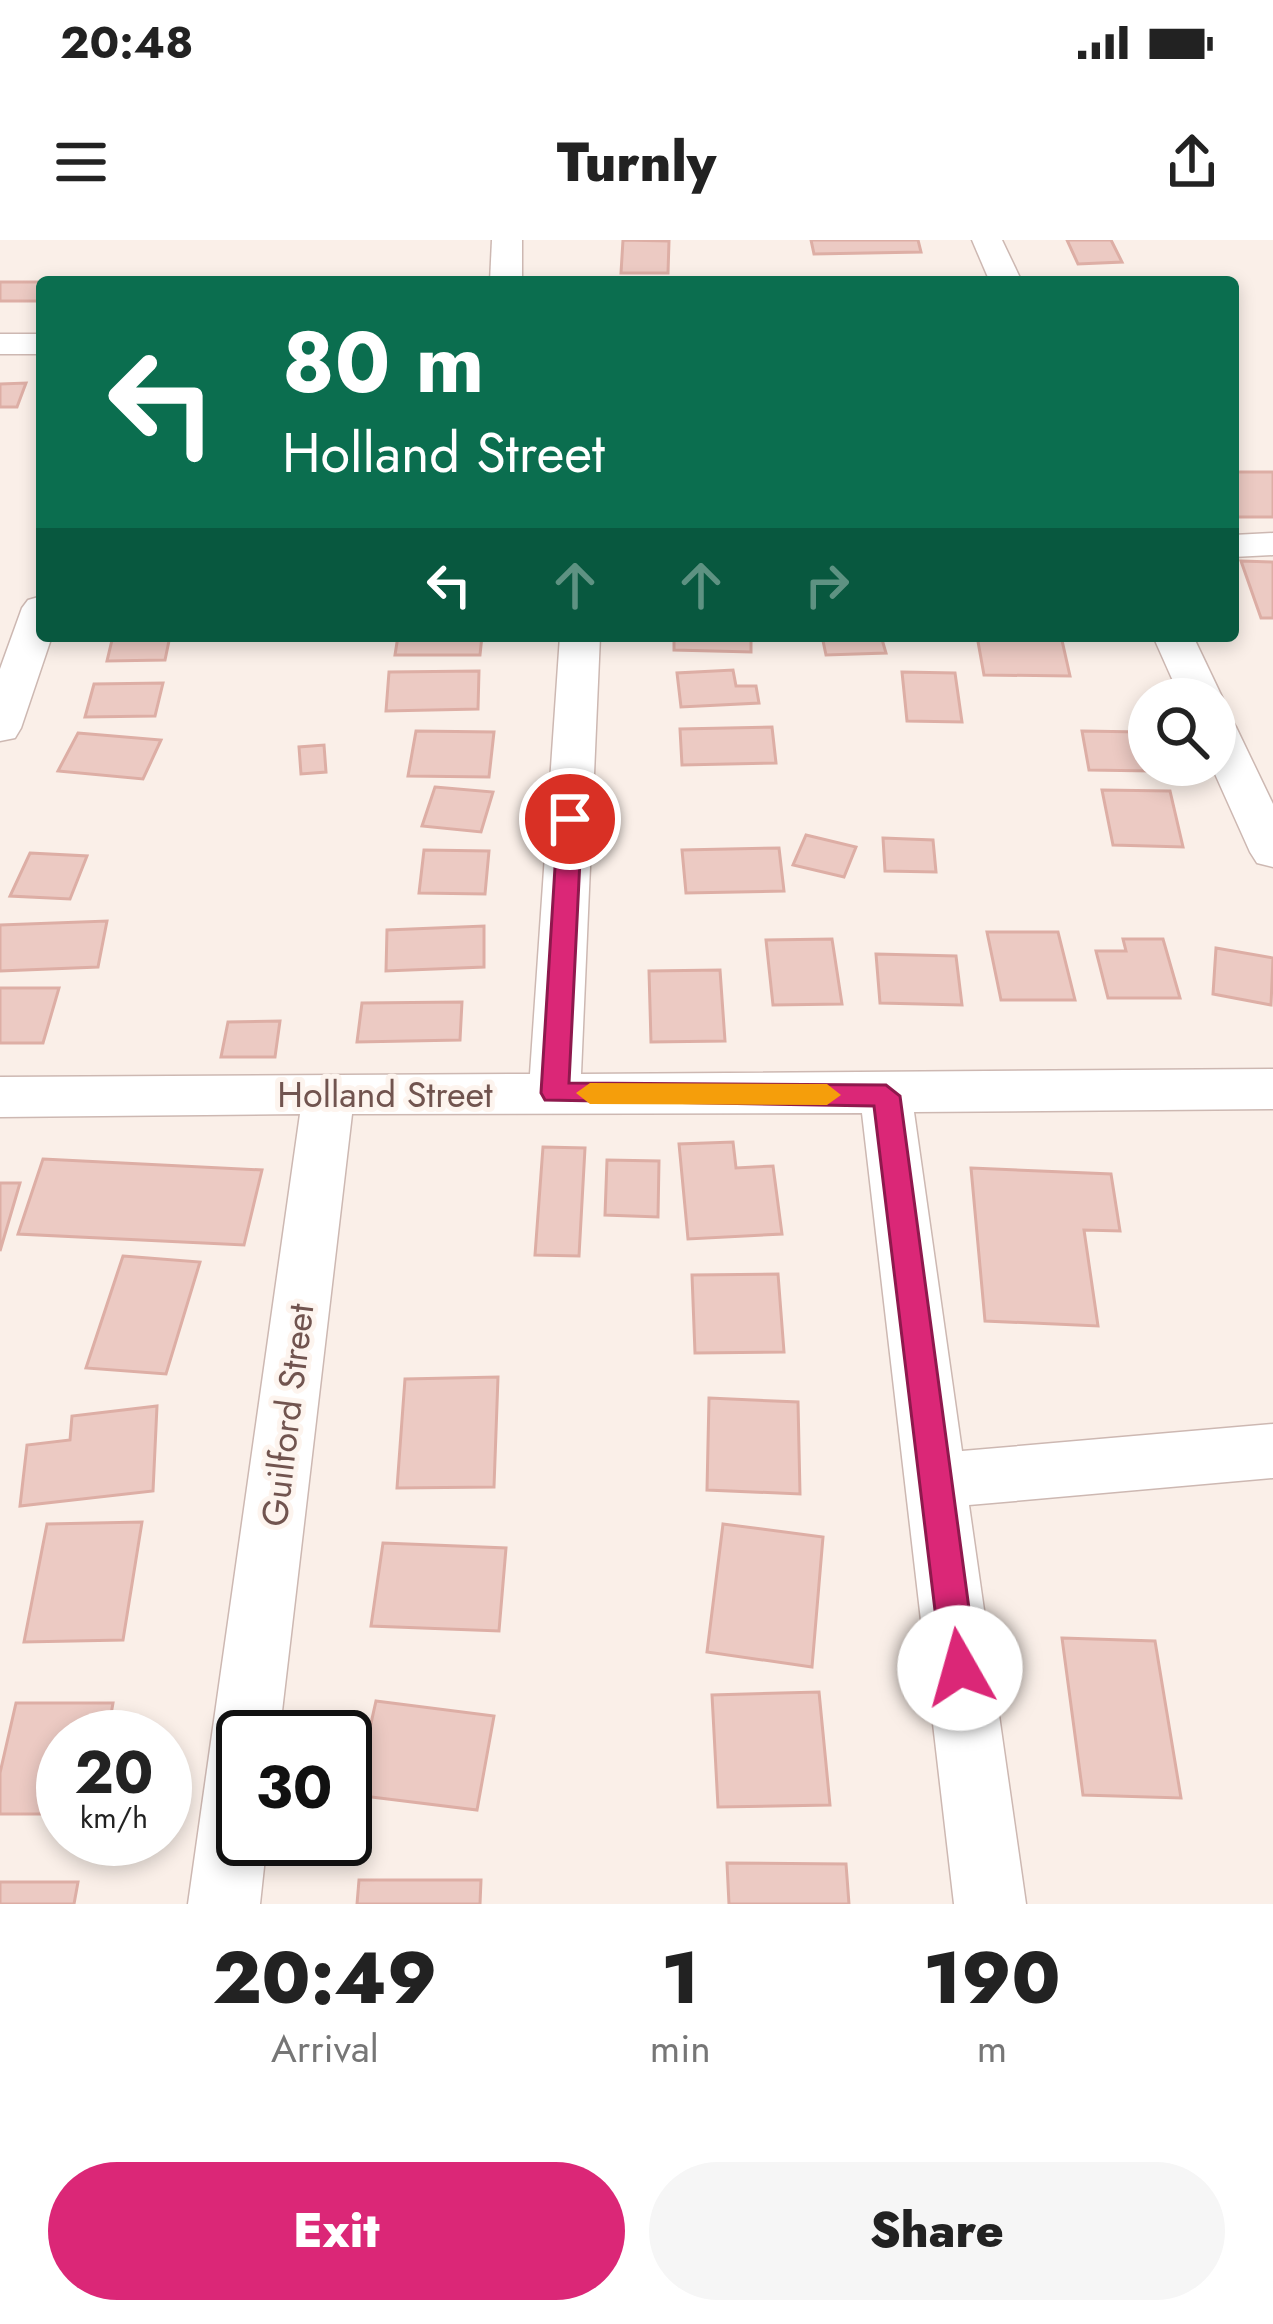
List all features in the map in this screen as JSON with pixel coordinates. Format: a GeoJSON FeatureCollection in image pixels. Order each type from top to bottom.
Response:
{"type":"FeatureCollection","features":[{"type":"Feature","properties":{"kind":"street"},"geometry":{"type":"LineString","coordinates":[[506,276],[507,240]]}},
{"type":"Feature","properties":{"kind":"street"},"geometry":{"type":"LineString","coordinates":[[987,240],[1003,276]]}},
{"type":"Feature","properties":{"kind":"street"},"geometry":{"type":"LineString","coordinates":[[0,344],[36,344]]}},
{"type":"Feature","properties":{"kind":"street"},"geometry":{"type":"LineString","coordinates":[[1239,546],[1273,544]]}},
{"type":"Feature","properties":{"kind":"street"},"geometry":{"type":"LineString","coordinates":[[0,728],[36,625]]}},
{"type":"Feature","properties":{"kind":"street"},"geometry":{"type":"LineString","coordinates":[[554,1093],[580,642]]}},
{"type":"Feature","properties":{"kind":"street"},"geometry":{"type":"LineString","coordinates":[[1176,642],[1192,678]]}},
{"type":"Feature","properties":{"kind":"street"},"geometry":{"type":"LineString","coordinates":[[1236,772],[1273,852]]}},
{"type":"Feature","properties":{"kind":"street","name":"Holland Street"},"geometry":{"type":"LineString","coordinates":[[0,1097],[329,1093],[886,1096],[1273,1089]]}},
{"type":"Feature","properties":{"kind":"street","name":"Guilford Street"},"geometry":{"type":"LineString","coordinates":[[249,1710],[329,1093]]}},
{"type":"Feature","properties":{"kind":"street"},"geometry":{"type":"LineString","coordinates":[[886,1096],[990,1904]]}},
{"type":"Feature","properties":{"kind":"street"},"geometry":{"type":"LineString","coordinates":[[935,1479],[1019,1476],[1273,1451]]}},
{"type":"Feature","properties":{"kind":"street"},"geometry":{"type":"LineString","coordinates":[[224,1904],[229,1866]]}},
{"type":"Feature","properties":{"kind":"building"},"geometry":{"type":"Polygon","coordinates":[[[623,240],[669,241],[668,273],[621,273],[623,240]]]}},
{"type":"Feature","properties":{"kind":"building"},"geometry":{"type":"Polygon","coordinates":[[[811,240],[918,240],[921,252],[814,254],[811,240]]]}},
{"type":"Feature","properties":{"kind":"building"},"geometry":{"type":"Polygon","coordinates":[[[1067,240],[1111,240],[1122,262],[1078,264],[1067,240]]]}},
{"type":"Feature","properties":{"kind":"building"},"geometry":{"type":"Polygon","coordinates":[[[0,282],[36,282],[36,301],[0,301],[0,282]]]}},
{"type":"Feature","properties":{"kind":"building"},"geometry":{"type":"Polygon","coordinates":[[[26,383],[17,407],[0,407],[0,384],[26,383]]]}},
{"type":"Feature","properties":{"kind":"building"},"geometry":{"type":"Polygon","coordinates":[[[1239,472],[1273,472],[1273,517],[1239,517],[1239,472]]]}},
{"type":"Feature","properties":{"kind":"building"},"geometry":{"type":"Polygon","coordinates":[[[1241,561],[1273,562],[1273,618],[1261,618],[1241,561]]]}},
{"type":"Feature","properties":{"kind":"building"},"geometry":{"type":"Polygon","coordinates":[[[112,642],[169,642],[165,660],[107,661],[112,642]]]}},
{"type":"Feature","properties":{"kind":"building"},"geometry":{"type":"Polygon","coordinates":[[[397,642],[481,642],[480,655],[395,655],[397,642]]]}},
{"type":"Feature","properties":{"kind":"building"},"geometry":{"type":"Polygon","coordinates":[[[674,642],[751,642],[751,652],[674,650],[674,642]]]}},
{"type":"Feature","properties":{"kind":"building"},"geometry":{"type":"Polygon","coordinates":[[[823,642],[883,642],[886,653],[826,655],[823,642]]]}},
{"type":"Feature","properties":{"kind":"building"},"geometry":{"type":"Polygon","coordinates":[[[978,642],[1062,642],[1070,676],[984,675],[978,642]]]}},
{"type":"Feature","properties":{"kind":"building"},"geometry":{"type":"Polygon","coordinates":[[[733,670],[736,686],[756,686],[759,703],[681,707],[677,673],[733,670]]]}},
{"type":"Feature","properties":{"kind":"building"},"geometry":{"type":"Polygon","coordinates":[[[479,671],[478,709],[386,711],[389,672],[479,671]]]}},
{"type":"Feature","properties":{"kind":"building"},"geometry":{"type":"Polygon","coordinates":[[[902,672],[955,673],[962,722],[907,721],[902,672]]]}},
{"type":"Feature","properties":{"kind":"building"},"geometry":{"type":"Polygon","coordinates":[[[163,683],[155,716],[85,717],[94,684],[163,683]]]}},
{"type":"Feature","properties":{"kind":"building"},"geometry":{"type":"Polygon","coordinates":[[[772,727],[776,763],[682,765],[680,729],[772,727]]]}},
{"type":"Feature","properties":{"kind":"building"},"geometry":{"type":"Polygon","coordinates":[[[416,731],[494,732],[489,777],[408,776],[416,731]]]}},
{"type":"Feature","properties":{"kind":"building"},"geometry":{"type":"Polygon","coordinates":[[[1082,731],[1128,732],[1128,771],[1089,770],[1082,731]]]}},
{"type":"Feature","properties":{"kind":"building"},"geometry":{"type":"Polygon","coordinates":[[[78,733],[161,740],[143,779],[58,771],[78,733]]]}},
{"type":"Feature","properties":{"kind":"building"},"geometry":{"type":"Polygon","coordinates":[[[324,745],[326,772],[301,774],[299,747],[324,745]]]}},
{"type":"Feature","properties":{"kind":"building"},"geometry":{"type":"Polygon","coordinates":[[[435,787],[493,792],[481,832],[422,826],[435,787]]]}},
{"type":"Feature","properties":{"kind":"building"},"geometry":{"type":"Polygon","coordinates":[[[1102,790],[1170,791],[1183,847],[1113,845],[1102,790]]]}},
{"type":"Feature","properties":{"kind":"building"},"geometry":{"type":"Polygon","coordinates":[[[806,835],[856,847],[844,877],[793,865],[806,835]]]}},
{"type":"Feature","properties":{"kind":"building"},"geometry":{"type":"Polygon","coordinates":[[[883,838],[933,840],[936,872],[885,871],[883,838]]]}},
{"type":"Feature","properties":{"kind":"building"},"geometry":{"type":"Polygon","coordinates":[[[779,848],[784,891],[686,893],[682,850],[779,848]]]}},
{"type":"Feature","properties":{"kind":"building"},"geometry":{"type":"Polygon","coordinates":[[[424,850],[489,851],[485,894],[419,893],[424,850]]]}},
{"type":"Feature","properties":{"kind":"building"},"geometry":{"type":"Polygon","coordinates":[[[30,853],[87,856],[70,899],[10,896],[30,853]]]}},
{"type":"Feature","properties":{"kind":"building"},"geometry":{"type":"Polygon","coordinates":[[[107,921],[98,967],[0,971],[0,925],[107,921]]]}},
{"type":"Feature","properties":{"kind":"building"},"geometry":{"type":"Polygon","coordinates":[[[484,926],[484,967],[386,971],[387,930],[484,926]]]}},
{"type":"Feature","properties":{"kind":"building"},"geometry":{"type":"Polygon","coordinates":[[[987,932],[1058,932],[1075,1000],[1001,1000],[987,932]]]}},
{"type":"Feature","properties":{"kind":"building"},"geometry":{"type":"Polygon","coordinates":[[[832,939],[842,1004],[773,1005],[766,940],[832,939]]]}},
{"type":"Feature","properties":{"kind":"building"},"geometry":{"type":"Polygon","coordinates":[[[1123,939],[1163,939],[1180,998],[1108,998],[1096,951],[1126,951],[1123,939]]]}},
{"type":"Feature","properties":{"kind":"building"},"geometry":{"type":"Polygon","coordinates":[[[1216,948],[1273,958],[1271,1005],[1213,994],[1216,948]]]}},
{"type":"Feature","properties":{"kind":"building"},"geometry":{"type":"Polygon","coordinates":[[[876,954],[956,956],[962,1005],[880,1003],[876,954]]]}},
{"type":"Feature","properties":{"kind":"building"},"geometry":{"type":"Polygon","coordinates":[[[720,970],[725,1041],[651,1042],[649,971],[720,970]]]}},
{"type":"Feature","properties":{"kind":"building"},"geometry":{"type":"Polygon","coordinates":[[[0,988],[59,988],[43,1043],[0,1043],[0,988]]]}},
{"type":"Feature","properties":{"kind":"building"},"geometry":{"type":"Polygon","coordinates":[[[462,1002],[460,1040],[357,1042],[362,1003],[462,1002]]]}},
{"type":"Feature","properties":{"kind":"building"},"geometry":{"type":"Polygon","coordinates":[[[280,1021],[275,1057],[221,1057],[228,1022],[280,1021]]]}},
{"type":"Feature","properties":{"kind":"building"},"geometry":{"type":"Polygon","coordinates":[[[733,1142],[736,1168],[773,1166],[782,1234],[688,1239],[679,1144],[733,1142]]]}},
{"type":"Feature","properties":{"kind":"building"},"geometry":{"type":"Polygon","coordinates":[[[543,1147],[585,1148],[579,1256],[535,1255],[543,1147]]]}},
{"type":"Feature","properties":{"kind":"building"},"geometry":{"type":"Polygon","coordinates":[[[43,1159],[262,1170],[244,1245],[18,1234],[43,1159]]]}},
{"type":"Feature","properties":{"kind":"building"},"geometry":{"type":"Polygon","coordinates":[[[607,1160],[659,1161],[658,1217],[605,1215],[607,1160]]]}},
{"type":"Feature","properties":{"kind":"building"},"geometry":{"type":"Polygon","coordinates":[[[971,1168],[1111,1174],[1120,1231],[1084,1230],[1098,1326],[985,1321],[971,1168]]]}},
{"type":"Feature","properties":{"kind":"building"},"geometry":{"type":"Polygon","coordinates":[[[0,1183],[20,1183],[0,1251],[0,1183]]]}},
{"type":"Feature","properties":{"kind":"building"},"geometry":{"type":"Polygon","coordinates":[[[123,1256],[200,1262],[166,1374],[86,1368],[123,1256]]]}},
{"type":"Feature","properties":{"kind":"building"},"geometry":{"type":"Polygon","coordinates":[[[778,1274],[784,1352],[695,1353],[692,1275],[778,1274]]]}},
{"type":"Feature","properties":{"kind":"building"},"geometry":{"type":"Polygon","coordinates":[[[498,1377],[494,1487],[397,1488],[405,1379],[498,1377]]]}},
{"type":"Feature","properties":{"kind":"building"},"geometry":{"type":"Polygon","coordinates":[[[709,1398],[798,1402],[800,1494],[707,1490],[709,1398]]]}},
{"type":"Feature","properties":{"kind":"building"},"geometry":{"type":"Polygon","coordinates":[[[157,1406],[153,1491],[20,1506],[27,1445],[70,1440],[72,1416],[157,1406]]]}},
{"type":"Feature","properties":{"kind":"building"},"geometry":{"type":"Polygon","coordinates":[[[142,1522],[123,1640],[24,1642],[47,1524],[142,1522]]]}},
{"type":"Feature","properties":{"kind":"building"},"geometry":{"type":"Polygon","coordinates":[[[723,1524],[823,1537],[812,1667],[707,1652],[723,1524]]]}},
{"type":"Feature","properties":{"kind":"building"},"geometry":{"type":"Polygon","coordinates":[[[383,1543],[506,1548],[499,1631],[371,1626],[383,1543]]]}},
{"type":"Feature","properties":{"kind":"building"},"geometry":{"type":"Polygon","coordinates":[[[1062,1638],[1155,1641],[1181,1798],[1083,1795],[1062,1638]]]}},
{"type":"Feature","properties":{"kind":"building"},"geometry":{"type":"Polygon","coordinates":[[[819,1692],[830,1805],[718,1807],[712,1695],[819,1692]]]}},
{"type":"Feature","properties":{"kind":"building"},"geometry":{"type":"Polygon","coordinates":[[[376,1701],[494,1716],[477,1810],[372,1797],[376,1701]]]}},
{"type":"Feature","properties":{"kind":"building"},"geometry":{"type":"Polygon","coordinates":[[[16,1703],[113,1703],[112,1710],[36,1710],[36,1814],[0,1814],[0,1773],[16,1703]]]}},
{"type":"Feature","properties":{"kind":"building"},"geometry":{"type":"Polygon","coordinates":[[[727,1863],[846,1864],[849,1904],[729,1904],[727,1863]]]}},
{"type":"Feature","properties":{"kind":"building"},"geometry":{"type":"Polygon","coordinates":[[[359,1880],[481,1880],[480,1904],[357,1904],[359,1880]]]}},
{"type":"Feature","properties":{"kind":"building"},"geometry":{"type":"Polygon","coordinates":[[[0,1882],[78,1882],[74,1904],[0,1904],[0,1882]]]}},
{"type":"Feature","properties":{"kind":"slow traffic"},"geometry":{"type":"LineString","coordinates":[[590,1093],[827,1095]]}},
{"type":"Feature","properties":{"kind":"route"},"geometry":{"type":"LineString","coordinates":[[570,819],[554,1093],[886,1096],[960,1668]]}}]}
